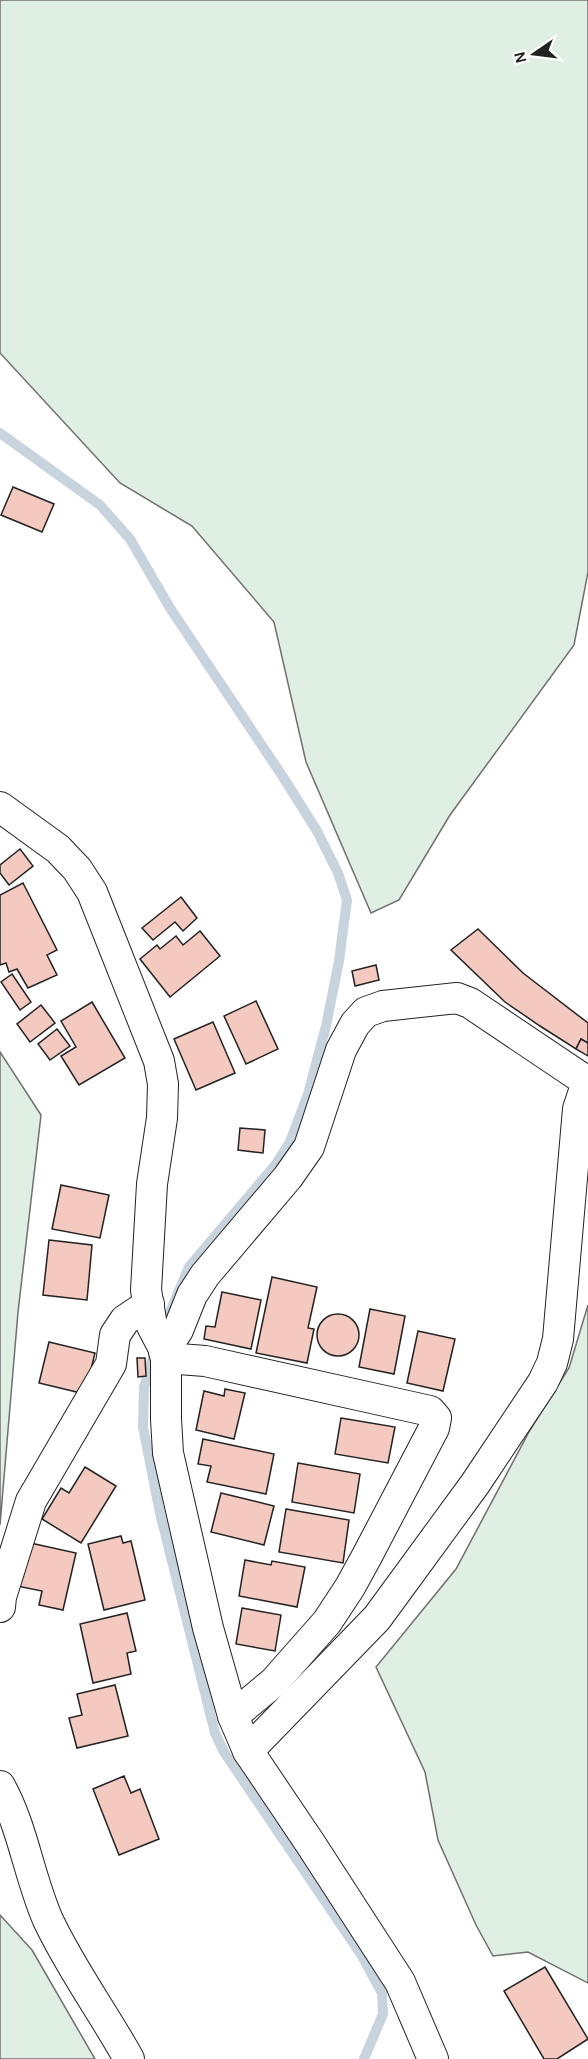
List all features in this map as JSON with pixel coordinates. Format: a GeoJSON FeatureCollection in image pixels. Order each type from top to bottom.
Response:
{"type":"FeatureCollection","features":[{"type":"Feature","properties":{"kind":"street"},"geometry":{"type":"LineString","coordinates":[[0,807],[58,849],[77,869],[92,892],[159,1061],[163,1084],[162,1118],[152,1184],[146,1290],[152,1326],[165,1354],[168,1454],[208,1628],[233,1716],[248,1751],[400,1982],[433,2059]]}},
{"type":"Feature","properties":{"kind":"street"},"geometry":{"type":"LineString","coordinates":[[165,1354],[178,1330],[192,1295],[205,1275],[288,1177],[309,1147],[341,1050],[355,1024],[366,1012],[383,1006],[458,998],[470,1003],[587,1080],[578,1109],[558,1338],[552,1363],[543,1382],[480,1476],[377,1618],[248,1751]]}},
{"type":"Feature","properties":{"kind":"street"},"geometry":{"type":"LineString","coordinates":[[0,1606],[31,1501],[111,1364],[115,1335],[125,1320],[149,1304]]}},
{"type":"Feature","properties":{"kind":"street"},"geometry":{"type":"LineString","coordinates":[[165,1354],[276,1376],[430,1411],[436,1418],[434,1428],[392,1504],[367,1557],[327,1622],[274,1682],[233,1716]]}},
{"type":"Feature","properties":{"kind":"street"},"geometry":{"type":"LineString","coordinates":[[0,1786],[16,1822],[47,1917],[65,1954],[129,2059]]}},
{"type":"Feature","properties":{"kind":"green space"},"geometry":{"type":"Polygon","coordinates":[[[0,0],[588,0],[588,572],[574,645],[450,815],[399,900],[371,913],[306,762],[274,622],[192,526],[120,483],[0,353],[0,0]]]}},
{"type":"Feature","properties":{"kind":"green space"},"geometry":{"type":"Polygon","coordinates":[[[0,1052],[41,1115],[18,1312],[0,1525],[0,1052]]]}},
{"type":"Feature","properties":{"kind":"green space"},"geometry":{"type":"Polygon","coordinates":[[[588,1305],[588,1983],[528,1952],[493,1956],[476,1925],[438,1840],[425,1772],[376,1667],[456,1569],[530,1430],[569,1368],[588,1305]]]}},
{"type":"Feature","properties":{"kind":"green space"},"geometry":{"type":"Polygon","coordinates":[[[0,1915],[32,1950],[95,2059],[0,2059],[0,1915]]]}},
{"type":"Feature","properties":{"kind":"building"},"geometry":{"type":"Polygon","coordinates":[[[13,487],[54,504],[42,532],[1,515],[13,487]]]}},
{"type":"Feature","properties":{"kind":"building"},"geometry":{"type":"Polygon","coordinates":[[[20,849],[33,866],[9,885],[0,873],[0,865],[20,849]]]}},
{"type":"Feature","properties":{"kind":"building"},"geometry":{"type":"Polygon","coordinates":[[[23,883],[57,950],[47,955],[57,975],[28,988],[17,969],[9,972],[6,963],[0,965],[0,895],[23,883]]]}},
{"type":"Feature","properties":{"kind":"building"},"geometry":{"type":"Polygon","coordinates":[[[181,897],[197,918],[183,931],[175,922],[153,940],[142,928],[181,897]]]}},
{"type":"Feature","properties":{"kind":"building"},"geometry":{"type":"Polygon","coordinates":[[[478,929],[523,973],[588,1023],[588,1043],[581,1039],[576,1049],[540,1026],[505,1002],[451,950],[478,929]]]}},
{"type":"Feature","properties":{"kind":"building"},"geometry":{"type":"Polygon","coordinates":[[[200,931],[220,956],[170,997],[140,959],[157,945],[160,949],[176,936],[183,945],[200,931]]]}},
{"type":"Feature","properties":{"kind":"building"},"geometry":{"type":"Polygon","coordinates":[[[376,965],[379,980],[355,986],[352,971],[376,965]]]}},
{"type":"Feature","properties":{"kind":"building"},"geometry":{"type":"Polygon","coordinates":[[[12,974],[31,1002],[20,1010],[1,982],[12,974]]]}},
{"type":"Feature","properties":{"kind":"building"},"geometry":{"type":"Polygon","coordinates":[[[256,1001],[278,1049],[246,1064],[224,1016],[256,1001]]]}},
{"type":"Feature","properties":{"kind":"building"},"geometry":{"type":"Polygon","coordinates":[[[92,1002],[125,1058],[79,1085],[61,1056],[76,1047],[61,1021],[92,1002]]]}},
{"type":"Feature","properties":{"kind":"building"},"geometry":{"type":"Polygon","coordinates":[[[41,1005],[55,1023],[30,1042],[17,1024],[41,1005]]]}},
{"type":"Feature","properties":{"kind":"building"},"geometry":{"type":"Polygon","coordinates":[[[213,1022],[235,1073],[196,1090],[174,1039],[213,1022]]]}},
{"type":"Feature","properties":{"kind":"building"},"geometry":{"type":"Polygon","coordinates":[[[57,1029],[70,1046],[50,1060],[38,1044],[57,1029]]]}},
{"type":"Feature","properties":{"kind":"building"},"geometry":{"type":"Polygon","coordinates":[[[581,1039],[588,1043],[588,1056],[576,1049],[581,1039]]]}},
{"type":"Feature","properties":{"kind":"building"},"geometry":{"type":"Polygon","coordinates":[[[240,1128],[265,1130],[263,1153],[238,1150],[240,1128]]]}},
{"type":"Feature","properties":{"kind":"building"},"geometry":{"type":"Polygon","coordinates":[[[61,1185],[109,1195],[100,1238],[52,1229],[61,1185]]]}},
{"type":"Feature","properties":{"kind":"building"},"geometry":{"type":"Polygon","coordinates":[[[49,1240],[92,1245],[87,1300],[43,1295],[49,1240]]]}},
{"type":"Feature","properties":{"kind":"building"},"geometry":{"type":"Polygon","coordinates":[[[272,1277],[317,1287],[308,1328],[314,1329],[307,1363],[256,1353],[272,1277]]]}},
{"type":"Feature","properties":{"kind":"building"},"geometry":{"type":"Polygon","coordinates":[[[222,1292],[261,1300],[251,1349],[204,1339],[206,1326],[215,1327],[222,1292]]]}},
{"type":"Feature","properties":{"kind":"building"},"geometry":{"type":"Polygon","coordinates":[[[370,1309],[405,1316],[394,1374],[359,1367],[370,1309]]]}},
{"type":"Feature","properties":{"kind":"building"},"geometry":{"type":"Polygon","coordinates":[[[338,1314],[353,1320],[359,1335],[353,1350],[338,1356],[323,1350],[317,1335],[323,1320],[338,1314]]]}},
{"type":"Feature","properties":{"kind":"building"},"geometry":{"type":"Polygon","coordinates":[[[418,1331],[455,1339],[443,1391],[407,1383],[418,1331]]]}},
{"type":"Feature","properties":{"kind":"building"},"geometry":{"type":"Polygon","coordinates":[[[49,1342],[95,1353],[85,1394],[39,1383],[49,1342]]]}},
{"type":"Feature","properties":{"kind":"building"},"geometry":{"type":"Polygon","coordinates":[[[137,1358],[145,1358],[146,1376],[138,1377],[137,1358]]]}},
{"type":"Feature","properties":{"kind":"building"},"geometry":{"type":"Polygon","coordinates":[[[225,1389],[245,1393],[234,1439],[196,1430],[204,1391],[224,1396],[225,1389]]]}},
{"type":"Feature","properties":{"kind":"building"},"geometry":{"type":"Polygon","coordinates":[[[341,1418],[395,1427],[388,1463],[335,1454],[341,1418]]]}},
{"type":"Feature","properties":{"kind":"building"},"geometry":{"type":"Polygon","coordinates":[[[203,1439],[274,1454],[266,1494],[207,1482],[211,1466],[198,1464],[203,1439]]]}},
{"type":"Feature","properties":{"kind":"building"},"geometry":{"type":"Polygon","coordinates":[[[298,1463],[360,1474],[354,1513],[292,1502],[298,1463]]]}},
{"type":"Feature","properties":{"kind":"building"},"geometry":{"type":"Polygon","coordinates":[[[85,1467],[116,1486],[81,1543],[42,1519],[61,1488],[69,1493],[85,1467]]]}},
{"type":"Feature","properties":{"kind":"building"},"geometry":{"type":"Polygon","coordinates":[[[221,1493],[274,1506],[264,1545],[211,1532],[221,1493]]]}},
{"type":"Feature","properties":{"kind":"building"},"geometry":{"type":"Polygon","coordinates":[[[286,1509],[349,1520],[343,1563],[279,1552],[286,1509]]]}},
{"type":"Feature","properties":{"kind":"building"},"geometry":{"type":"Polygon","coordinates":[[[121,1536],[123,1543],[131,1541],[145,1600],[104,1610],[88,1544],[121,1536]]]}},
{"type":"Feature","properties":{"kind":"building"},"geometry":{"type":"Polygon","coordinates":[[[26,1542],[76,1553],[63,1610],[39,1605],[42,1591],[17,1586],[26,1542]]]}},
{"type":"Feature","properties":{"kind":"building"},"geometry":{"type":"Polygon","coordinates":[[[245,1560],[271,1565],[272,1561],[305,1567],[297,1607],[239,1596],[245,1560]]]}},
{"type":"Feature","properties":{"kind":"building"},"geometry":{"type":"Polygon","coordinates":[[[242,1608],[281,1615],[275,1651],[236,1644],[242,1608]]]}},
{"type":"Feature","properties":{"kind":"building"},"geometry":{"type":"Polygon","coordinates":[[[127,1613],[136,1651],[127,1653],[131,1674],[93,1683],[80,1624],[127,1613]]]}},
{"type":"Feature","properties":{"kind":"building"},"geometry":{"type":"Polygon","coordinates":[[[115,1685],[128,1736],[77,1748],[69,1718],[82,1715],[77,1694],[115,1685]]]}},
{"type":"Feature","properties":{"kind":"building"},"geometry":{"type":"Polygon","coordinates":[[[124,1776],[131,1793],[140,1789],[159,1839],[119,1855],[93,1789],[124,1776]]]}},
{"type":"Feature","properties":{"kind":"building"},"geometry":{"type":"Polygon","coordinates":[[[545,1967],[588,2039],[557,2059],[544,2059],[504,1991],[545,1967]]]}},
{"type":"Feature","properties":{"kind":"waterway"},"geometry":{"type":"LineString","coordinates":[[0,433],[100,505],[130,539],[170,608],[317,831],[338,873],[347,900],[339,961],[326,1026],[308,1094],[290,1142],[276,1164],[189,1267],[162,1331]]}},
{"type":"Feature","properties":{"kind":"waterway"},"geometry":{"type":"LineString","coordinates":[[155,1351],[144,1387],[143,1427],[160,1513],[215,1733],[224,1752],[362,1956],[382,1993],[383,2014],[364,2059]]}}]}
